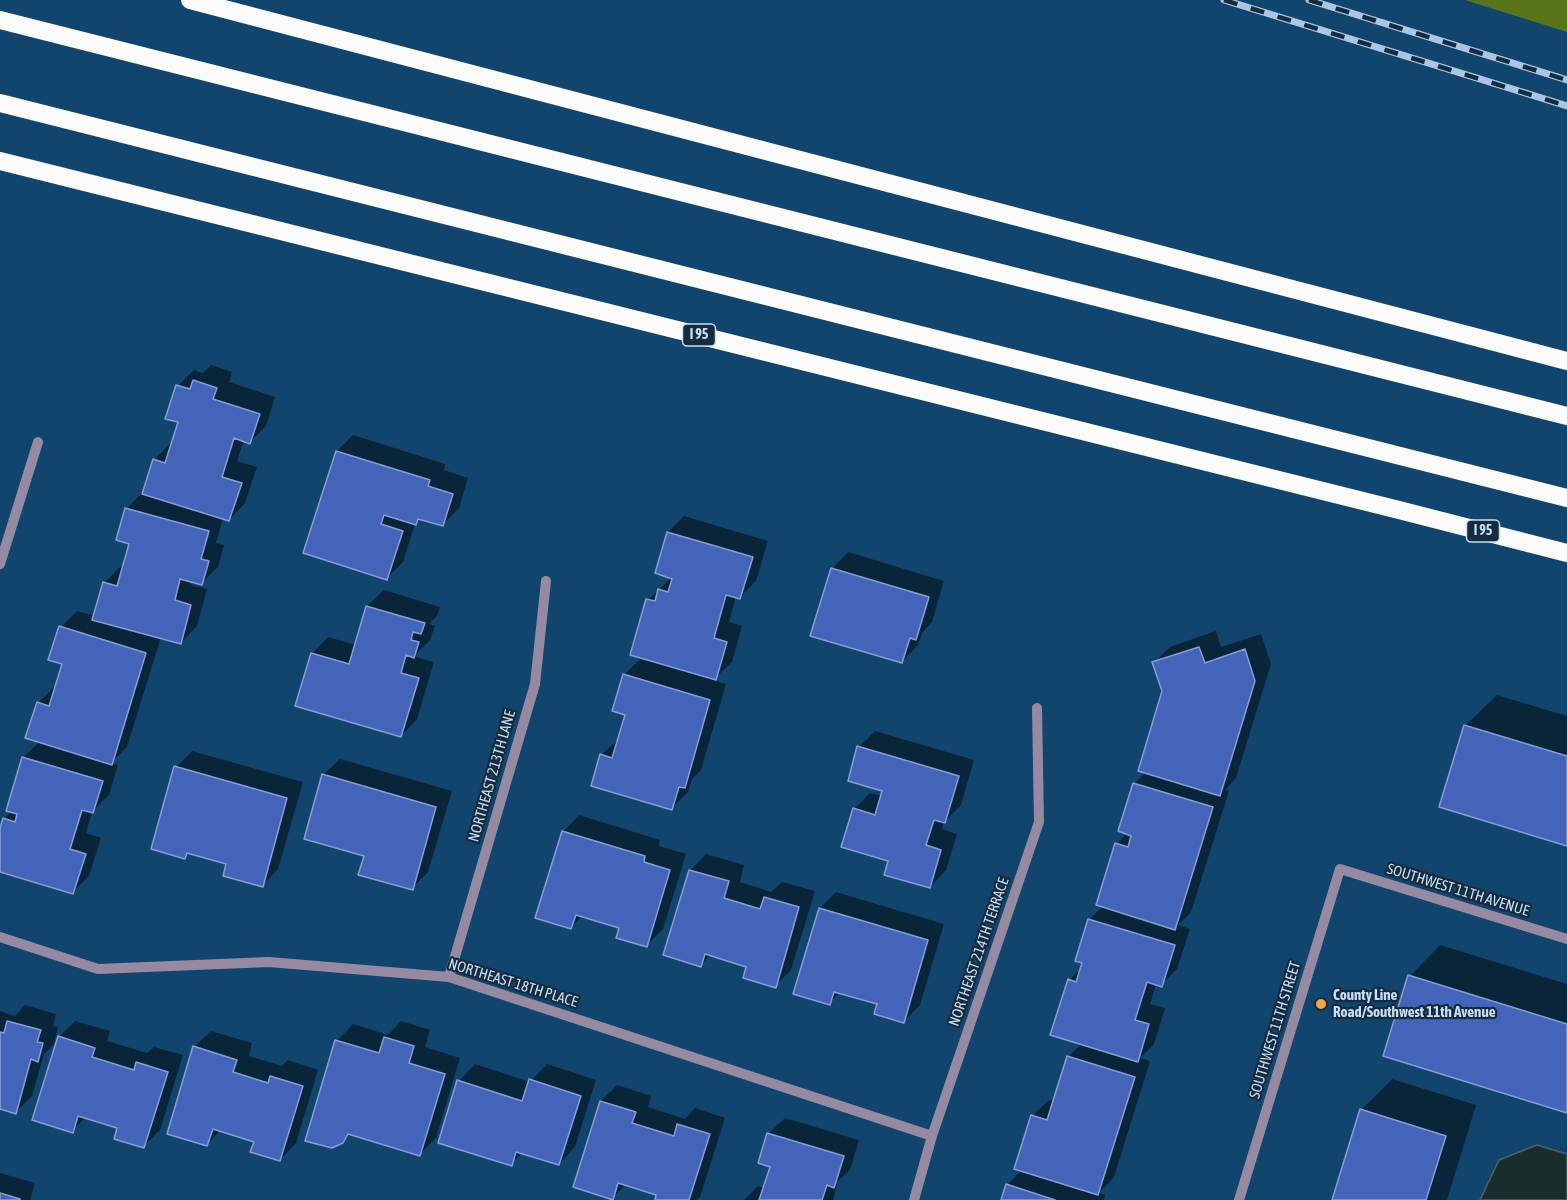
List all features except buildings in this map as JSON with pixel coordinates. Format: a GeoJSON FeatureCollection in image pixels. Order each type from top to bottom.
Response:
{"type":"FeatureCollection","features":[{"type":"Feature","properties":{"kind":"highway"},"geometry":{"type":"LineString","coordinates":[[190,0],[1567,361]]}},
{"type":"Feature","properties":{"kind":"highway"},"geometry":{"type":"LineString","coordinates":[[0,20],[1567,416]]}},
{"type":"Feature","properties":{"kind":"highway"},"geometry":{"type":"LineString","coordinates":[[0,103],[1567,498]]}},
{"type":"Feature","properties":{"kind":"highway","name":"I 95"},"geometry":{"type":"LineString","coordinates":[[0,161],[1567,553]]}},
{"type":"Feature","properties":{"kind":"street"},"geometry":{"type":"LineString","coordinates":[[0,564],[38,442]]}},
{"type":"Feature","properties":{"kind":"street","name":"NORTHEAST 213TH LANE"},"geometry":{"type":"LineString","coordinates":[[449,976],[535,684],[546,581]]}},
{"type":"Feature","properties":{"kind":"street","name":"NORTHEAST 214TH TERRACE"},"geometry":{"type":"LineString","coordinates":[[914,1200],[932,1136],[1039,822],[1037,708]]}},
{"type":"Feature","properties":{"kind":"street","name":"SOUTHWEST 11TH AVENUE"},"geometry":{"type":"LineString","coordinates":[[1340,869],[1567,939]]}},
{"type":"Feature","properties":{"kind":"street","name":"SOUTHWEST 11TH STREET"},"geometry":{"type":"LineString","coordinates":[[1239,1200],[1340,869]]}},
{"type":"Feature","properties":{"kind":"street","name":"NORTHEAST 18TH PLACE"},"geometry":{"type":"LineString","coordinates":[[0,937],[98,969],[269,962],[449,976],[932,1136]]}},
{"type":"Feature","properties":{"kind":"green space"},"geometry":{"type":"Polygon","coordinates":[[[1465,0],[1567,0],[1567,32],[1465,0]]]}},
{"type":"Feature","properties":{"kind":"shaded area"},"geometry":{"type":"Polygon","coordinates":[[[1537,1145],[1567,1154],[1567,1200],[1480,1200],[1499,1160],[1537,1145]]]}},
{"type":"Feature","properties":{"kind":"railway"},"geometry":{"type":"LineString","coordinates":[[1224,0],[1567,106]]}},
{"type":"Feature","properties":{"kind":"railway"},"geometry":{"type":"LineString","coordinates":[[1309,0],[1567,80]]}},
{"type":"Feature","properties":{"kind":"place","name":"County Line Road/Southwest 11th Avenue"},"geometry":{"type":"Point","coordinates":[1321,1004]}}]}
